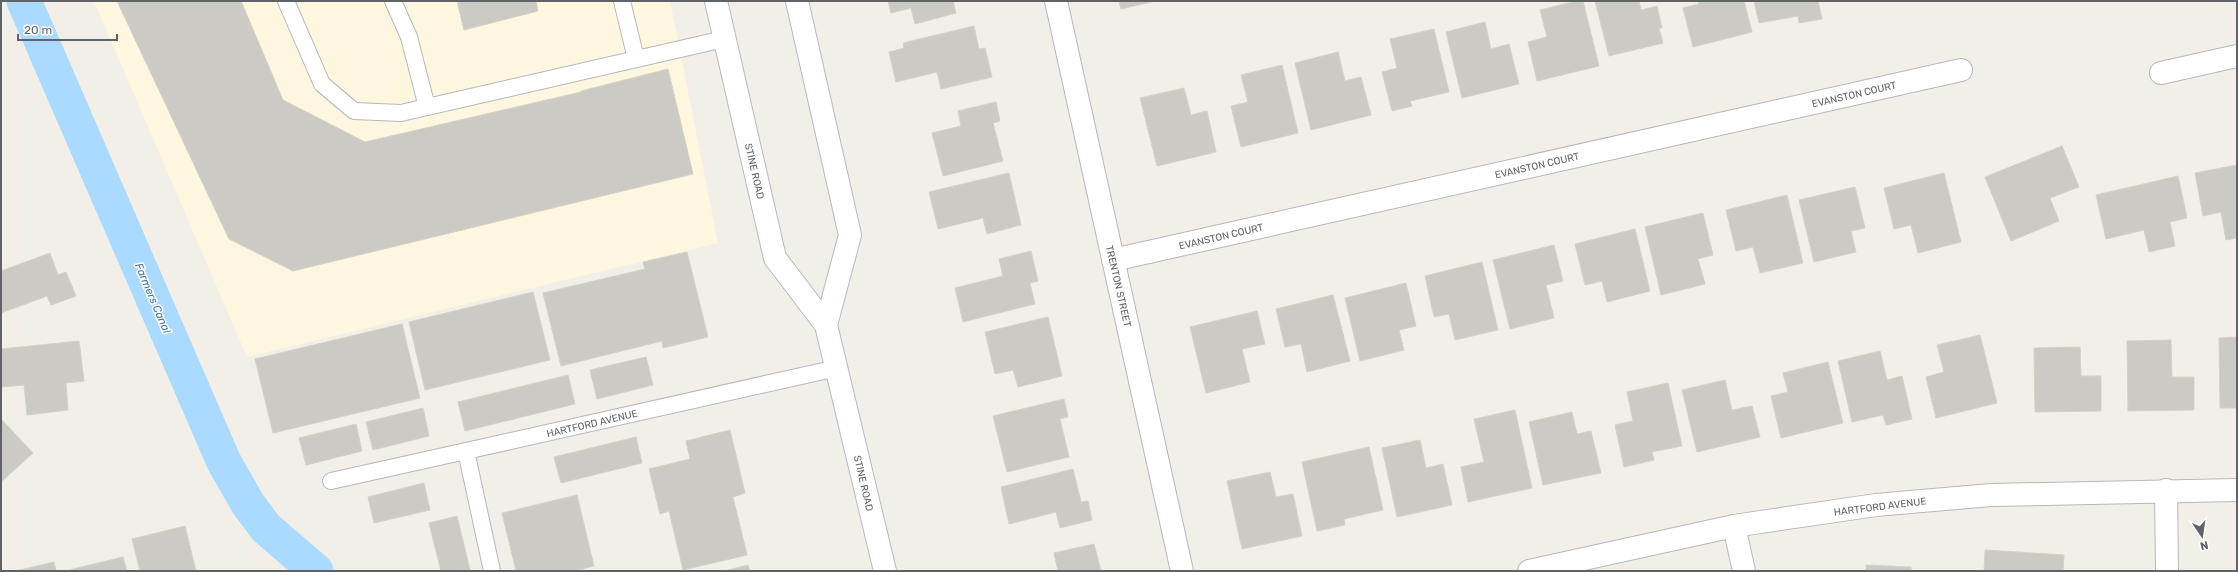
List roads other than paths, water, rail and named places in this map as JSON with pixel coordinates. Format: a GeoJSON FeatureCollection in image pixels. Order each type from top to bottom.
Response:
{"type":"FeatureCollection","features":[{"type":"Feature","properties":{"kind":"street","name":"STINE ROAD"},"geometry":{"type":"LineString","coordinates":[[716,1],[775,258],[826,326],[885,571]]}},
{"type":"Feature","properties":{"kind":"street","name":"STINE ROAD"},"geometry":{"type":"LineString","coordinates":[[797,1],[850,236],[826,326]]}},
{"type":"Feature","properties":{"kind":"street","name":"TRENTON STREET"},"geometry":{"type":"LineString","coordinates":[[1056,1],[1182,571]]}},
{"type":"Feature","properties":{"kind":"street"},"geometry":{"type":"LineString","coordinates":[[2161,73],[2237,56]]}},
{"type":"Feature","properties":{"kind":"street","name":"EVANSTON COURT"},"geometry":{"type":"LineString","coordinates":[[1113,260],[1962,70]]}},
{"type":"Feature","properties":{"kind":"street"},"geometry":{"type":"LineString","coordinates":[[2166,490],[2167,571]]}},
{"type":"Feature","properties":{"kind":"street","name":"HARTFORD AVENUE"},"geometry":{"type":"LineString","coordinates":[[1529,571],[1734,526],[1876,505],[1983,496],[2166,490],[2237,490]]}},
{"type":"Feature","properties":{"kind":"street"},"geometry":{"type":"LineString","coordinates":[[1734,526],[1744,571]]}},
{"type":"Feature","properties":{"kind":"lane"},"geometry":{"type":"LineString","coordinates":[[286,1],[322,84],[354,111],[401,113],[724,39]]}},
{"type":"Feature","properties":{"kind":"lane"},"geometry":{"type":"LineString","coordinates":[[393,1],[409,37],[427,107]]}},
{"type":"Feature","properties":{"kind":"lane"},"geometry":{"type":"LineString","coordinates":[[622,1],[636,59]]}},
{"type":"Feature","properties":{"kind":"lane","name":"HARTFORD AVENUE"},"geometry":{"type":"LineString","coordinates":[[331,481],[837,368]]}},
{"type":"Feature","properties":{"kind":"lane"},"geometry":{"type":"LineString","coordinates":[[466,451],[492,571]]}},
{"type":"Feature","properties":{"kind":"waterway","name":"Farmers Canal"},"geometry":{"type":"LineString","coordinates":[[24,1],[224,462],[248,504],[266,528],[316,571]]}}]}
